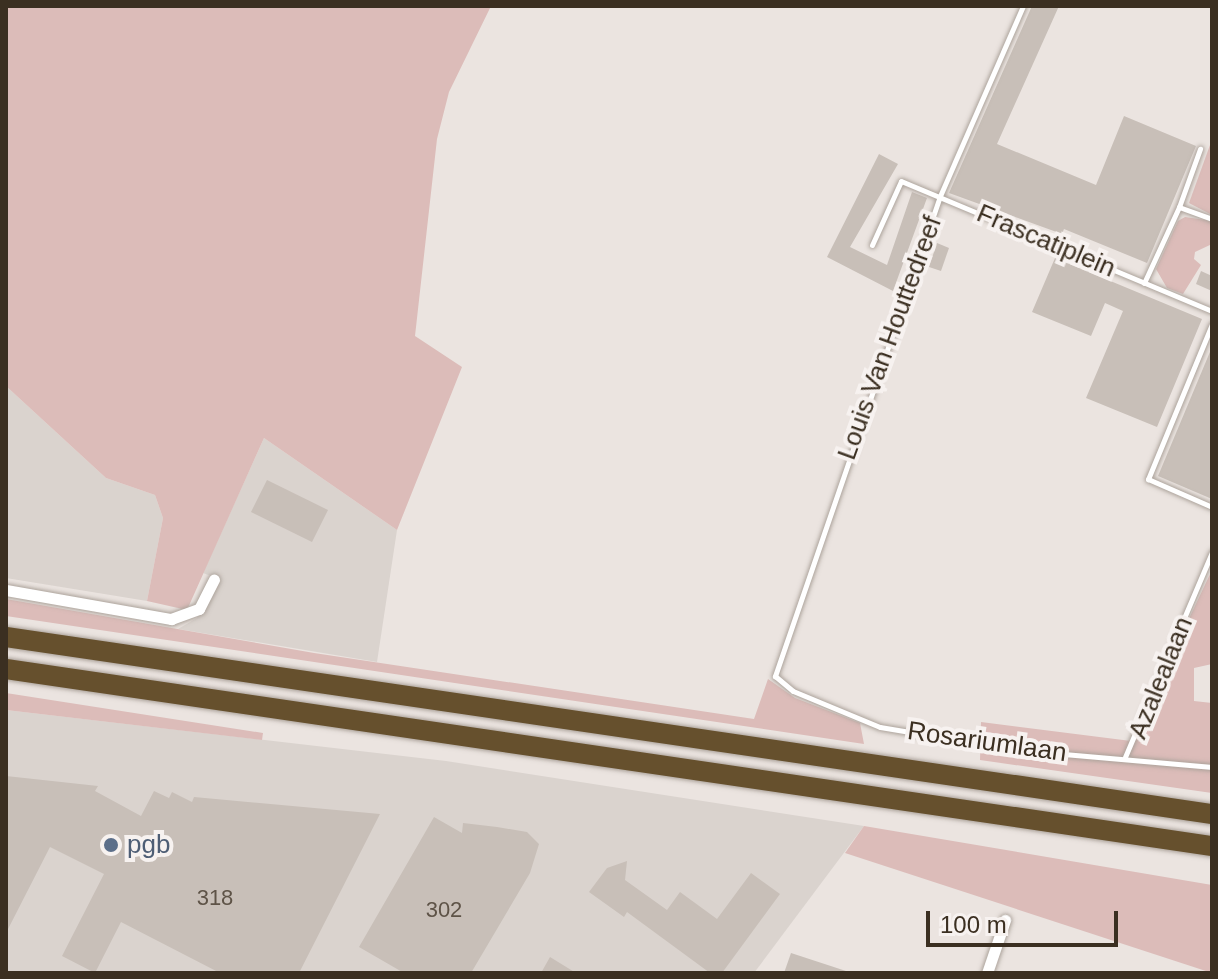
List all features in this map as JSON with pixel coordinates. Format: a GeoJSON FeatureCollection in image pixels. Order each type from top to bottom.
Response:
{"type":"FeatureCollection","features":[{"type":"Feature","properties":{"kind":"highway"},"geometry":{"type":"LineString","coordinates":[[6,637],[1212,814]]}},
{"type":"Feature","properties":{"kind":"highway"},"geometry":{"type":"LineString","coordinates":[[6,669],[1212,846]]}},
{"type":"Feature","properties":{"kind":"street"},"geometry":{"type":"LineString","coordinates":[[6,590],[171,619],[199,609],[214,580]]}},
{"type":"Feature","properties":{"kind":"street"},"geometry":{"type":"LineString","coordinates":[[987,973],[1005,920]]}},
{"type":"Feature","properties":{"kind":"lane","name":"Louis Van Houttedreef"},"geometry":{"type":"LineString","coordinates":[[775,676],[940,196],[1023,6]]}},
{"type":"Feature","properties":{"kind":"lane"},"geometry":{"type":"LineString","coordinates":[[1144,283],[1179,207],[1200,149]]}},
{"type":"Feature","properties":{"kind":"lane","name":"Frascatiplein"},"geometry":{"type":"LineString","coordinates":[[872,245],[901,181],[1212,311]]}},
{"type":"Feature","properties":{"kind":"lane"},"geometry":{"type":"LineString","coordinates":[[1179,207],[1212,219]]}},
{"type":"Feature","properties":{"kind":"lane"},"geometry":{"type":"LineString","coordinates":[[1212,324],[1148,479],[1212,507]]}},
{"type":"Feature","properties":{"kind":"lane","name":"Azalealaan"},"geometry":{"type":"LineString","coordinates":[[1124,758],[1212,552]]}},
{"type":"Feature","properties":{"kind":"lane","name":"Rosariumlaan"},"geometry":{"type":"LineString","coordinates":[[775,676],[793,691],[880,727],[1018,750],[1212,767]]}},
{"type":"Feature","properties":{"kind":"shaded area"},"geometry":{"type":"Polygon","coordinates":[[[6,6],[491,6],[449,92],[437,139],[415,336],[462,367],[397,530],[264,438],[187,610],[147,601],[163,518],[155,495],[106,478],[6,386],[6,6]]]}},
{"type":"Feature","properties":{"kind":"shaded area"},"geometry":{"type":"Polygon","coordinates":[[[1210,145],[1212,147],[1212,215],[1189,203],[1210,145]]]}},
{"type":"Feature","properties":{"kind":"shaded area"},"geometry":{"type":"Polygon","coordinates":[[[1185,217],[1212,221],[1212,244],[1195,252],[1194,259],[1201,265],[1183,294],[1167,288],[1156,269],[1178,221],[1185,217]]]}},
{"type":"Feature","properties":{"kind":"shaded area"},"geometry":{"type":"Polygon","coordinates":[[[6,386],[106,478],[155,495],[163,518],[147,601],[6,578],[6,386]]]}},
{"type":"Feature","properties":{"kind":"shaded area"},"geometry":{"type":"Polygon","coordinates":[[[264,438],[397,530],[377,662],[178,629],[197,618],[221,580],[203,573],[264,438]]]}},
{"type":"Feature","properties":{"kind":"shaded area"},"geometry":{"type":"Polygon","coordinates":[[[1212,570],[1212,664],[1194,668],[1194,701],[1212,703],[1212,793],[980,760],[981,722],[1131,741],[1212,570]]]}},
{"type":"Feature","properties":{"kind":"shaded area"},"geometry":{"type":"Polygon","coordinates":[[[6,599],[314,653],[754,719],[768,679],[795,698],[860,723],[864,744],[6,616],[6,599]]]}},
{"type":"Feature","properties":{"kind":"shaded area"},"geometry":{"type":"Polygon","coordinates":[[[6,693],[263,733],[262,740],[6,710],[6,693]]]}},
{"type":"Feature","properties":{"kind":"shaded area"},"geometry":{"type":"Polygon","coordinates":[[[6,710],[446,761],[864,826],[754,973],[6,973],[6,710]]]}},
{"type":"Feature","properties":{"kind":"shaded area"},"geometry":{"type":"Polygon","coordinates":[[[864,826],[1212,885],[1212,973],[845,853],[864,826]]]}},
{"type":"Feature","properties":{"kind":"building"},"geometry":{"type":"Polygon","coordinates":[[[1032,6],[1059,6],[997,144],[1096,185],[1124,116],[1196,146],[1147,263],[1064,229],[1062,234],[949,193],[1032,6]]]}},
{"type":"Feature","properties":{"kind":"building"},"geometry":{"type":"Polygon","coordinates":[[[879,154],[898,164],[850,247],[887,265],[912,192],[927,198],[893,291],[827,257],[879,154]]]}},
{"type":"Feature","properties":{"kind":"building"},"geometry":{"type":"Polygon","coordinates":[[[937,243],[949,248],[941,271],[929,267],[937,243]]]}},
{"type":"Feature","properties":{"kind":"building"},"geometry":{"type":"Polygon","coordinates":[[[1055,258],[1202,319],[1157,427],[1086,398],[1123,311],[1105,303],[1091,336],[1032,312],[1055,258]]]}},
{"type":"Feature","properties":{"kind":"building"},"geometry":{"type":"Polygon","coordinates":[[[1201,271],[1212,276],[1212,291],[1196,284],[1201,271]]]}},
{"type":"Feature","properties":{"kind":"building"},"geometry":{"type":"Polygon","coordinates":[[[1212,347],[1212,499],[1158,476],[1212,347]]]}},
{"type":"Feature","properties":{"kind":"building"},"geometry":{"type":"Polygon","coordinates":[[[267,480],[328,510],[312,542],[251,512],[267,480]]]}},
{"type":"Feature","properties":{"kind":"building"},"geometry":{"type":"Polygon","coordinates":[[[6,776],[98,786],[95,791],[141,816],[154,791],[169,798],[172,792],[192,802],[194,797],[380,814],[299,973],[220,973],[121,922],[95,973],[62,956],[104,874],[50,847],[6,933],[6,776]]]}},
{"type":"Feature","properties":{"kind":"building"},"geometry":{"type":"Polygon","coordinates":[[[434,817],[462,833],[463,823],[527,832],[539,844],[530,873],[471,973],[404,973],[359,947],[434,817]]]}},
{"type":"Feature","properties":{"kind":"building"},"geometry":{"type":"Polygon","coordinates":[[[627,861],[625,880],[667,910],[680,892],[717,919],[751,873],[780,894],[722,973],[710,973],[627,912],[624,917],[589,892],[607,868],[627,861]]]}},
{"type":"Feature","properties":{"kind":"building"},"geometry":{"type":"Polygon","coordinates":[[[791,953],[846,971],[846,973],[784,973],[791,953]]]}},
{"type":"Feature","properties":{"kind":"building"},"geometry":{"type":"Polygon","coordinates":[[[550,957],[576,973],[541,973],[550,957]]]}},
{"type":"Feature","properties":{"kind":"place","name":"pgb"},"geometry":{"type":"Point","coordinates":[111,845]}}]}
